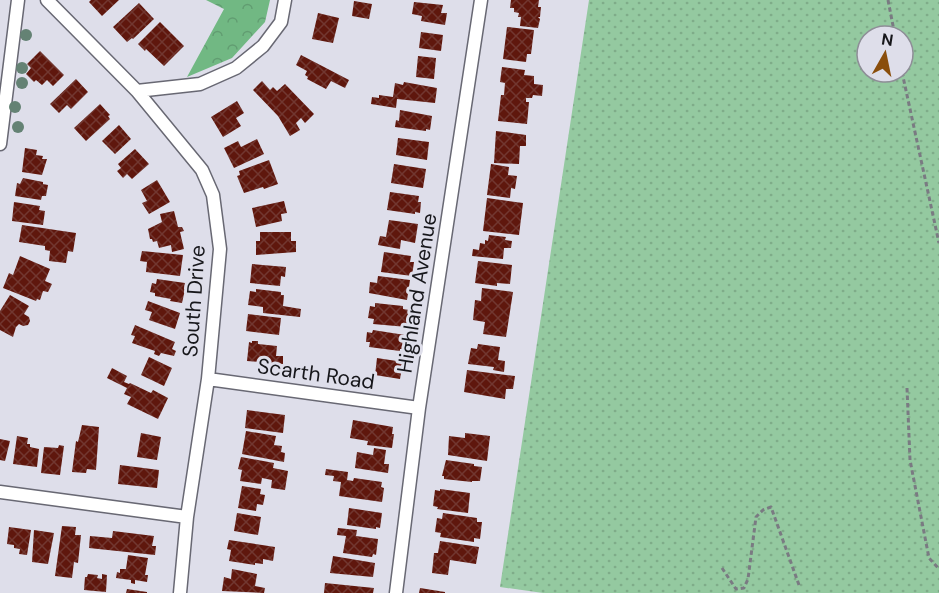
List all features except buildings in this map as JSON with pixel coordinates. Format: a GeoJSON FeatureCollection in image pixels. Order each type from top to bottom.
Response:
{"type":"FeatureCollection","features":[{"type":"Feature","properties":{"kind":"street"},"geometry":{"type":"LineString","coordinates":[[0,144],[18,0]]}},
{"type":"Feature","properties":{"kind":"street","name":"South Drive"},"geometry":{"type":"LineString","coordinates":[[47,0],[137,92],[202,170],[213,195],[220,249],[208,379],[187,518],[180,593]]}},
{"type":"Feature","properties":{"kind":"street"},"geometry":{"type":"LineString","coordinates":[[137,92],[200,84],[236,68],[263,46],[281,22],[285,0]]}},
{"type":"Feature","properties":{"kind":"street","name":"Highland Avenue"},"geometry":{"type":"LineString","coordinates":[[396,593],[419,408],[481,0]]}},
{"type":"Feature","properties":{"kind":"street","name":"Scarth Road"},"geometry":{"type":"LineString","coordinates":[[208,379],[419,408]]}},
{"type":"Feature","properties":{"kind":"street"},"geometry":{"type":"LineString","coordinates":[[0,492],[187,518]]}},
{"type":"Feature","properties":{"kind":"path"},"geometry":{"type":"LineString","coordinates":[[888,0],[893,24]]}},
{"type":"Feature","properties":{"kind":"path"},"geometry":{"type":"LineString","coordinates":[[905,84],[939,243]]}},
{"type":"Feature","properties":{"kind":"path"},"geometry":{"type":"LineString","coordinates":[[907,388],[910,460],[929,558],[939,570]]}},
{"type":"Feature","properties":{"kind":"path"},"geometry":{"type":"LineString","coordinates":[[722,568],[736,589],[744,588],[748,579],[756,517],[763,510],[771,507],[800,585]]}},
{"type":"Feature","properties":{"kind":"green space"},"geometry":{"type":"Polygon","coordinates":[[[206,0],[270,0],[265,22],[232,58],[187,77],[224,9],[206,0]]]}},
{"type":"Feature","properties":{"kind":"green space"},"geometry":{"type":"Polygon","coordinates":[[[589,0],[939,0],[939,593],[543,593],[500,587],[589,0]]]}}]}
